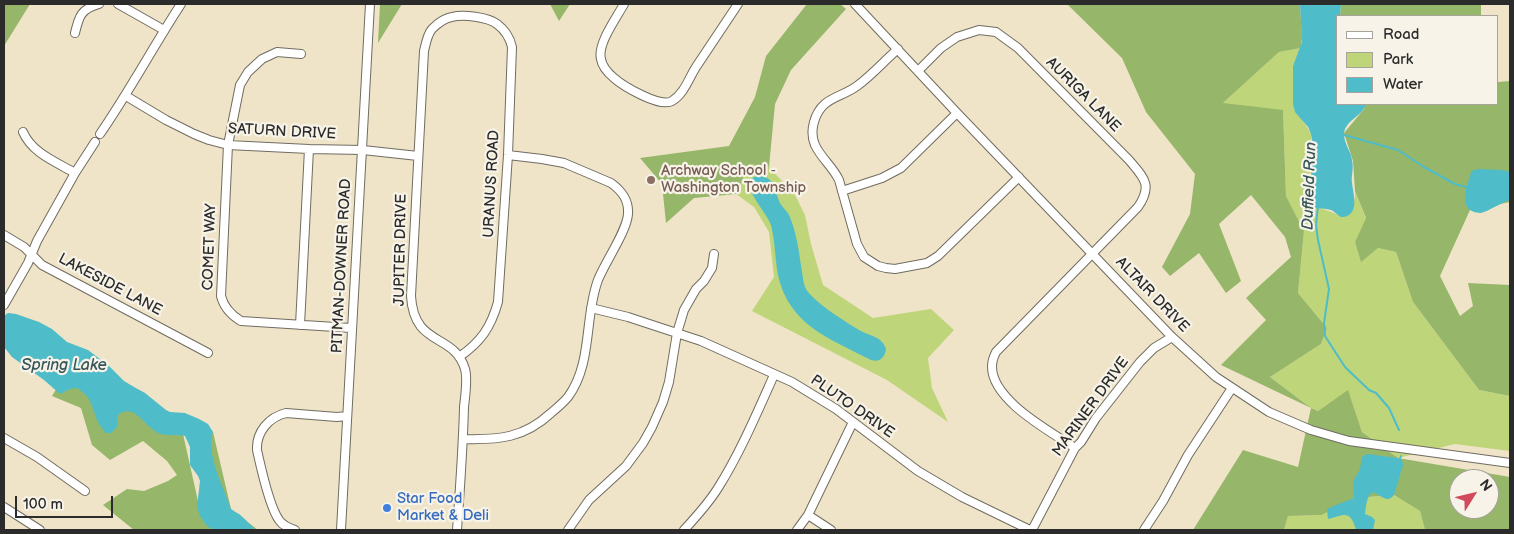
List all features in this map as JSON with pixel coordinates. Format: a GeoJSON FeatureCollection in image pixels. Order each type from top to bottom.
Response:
{"type":"FeatureCollection","features":[{"type":"Feature","properties":{"kind":"street"},"geometry":{"type":"LineString","coordinates":[[75,33],[78,19],[82,13],[90,6],[99,4]]}},
{"type":"Feature","properties":{"kind":"street"},"geometry":{"type":"LineString","coordinates":[[118,4],[164,30]]}},
{"type":"Feature","properties":{"kind":"street"},"geometry":{"type":"LineString","coordinates":[[100,134],[126,96],[181,4]]}},
{"type":"Feature","properties":{"kind":"street","name":"PITMAN-DOWNER ROAD"},"geometry":{"type":"LineString","coordinates":[[341,530],[370,4]]}},
{"type":"Feature","properties":{"kind":"street"},"geometry":{"type":"LineString","coordinates":[[624,4],[603,42],[600,53],[603,66],[619,81],[658,102],[665,103],[672,101],[683,91],[738,4]]}},
{"type":"Feature","properties":{"kind":"street","name":"ALTAIR DRIVE"},"geometry":{"type":"LineString","coordinates":[[855,4],[957,114],[1172,337],[1202,365],[1232,388],[1269,412],[1284,419],[1311,430],[1349,441],[1510,464]]}},
{"type":"Feature","properties":{"kind":"street","name":"JUPITER DRIVE"},"geometry":{"type":"LineString","coordinates":[[458,357],[453,350],[426,333],[416,319],[412,308],[418,156],[424,51],[427,38],[432,29],[447,18],[453,16],[477,18]]}},
{"type":"Feature","properties":{"kind":"street","name":"URANUS ROAD"},"geometry":{"type":"LineString","coordinates":[[458,357],[473,346],[483,335],[494,316],[498,302],[508,155],[512,46],[509,36],[497,24],[491,20],[477,18]]}},
{"type":"Feature","properties":{"kind":"street","name":"AURIGA LANE"},"geometry":{"type":"LineString","coordinates":[[918,71],[942,48],[957,37],[979,30],[996,32],[1018,48],[1130,160],[1144,180],[1147,187],[1146,194],[1138,207],[1092,253]]}},
{"type":"Feature","properties":{"kind":"street"},"geometry":{"type":"LineString","coordinates":[[898,49],[857,86],[820,107],[814,119],[812,130],[815,144],[835,172],[860,250],[864,256],[878,266],[895,269],[927,262],[938,256],[1019,177]]}},
{"type":"Feature","properties":{"kind":"street","name":"COMET WAY"},"geometry":{"type":"LineString","coordinates":[[301,54],[277,52],[262,59],[248,72],[240,85],[228,144],[221,285],[223,303],[231,314],[241,321],[351,328]]}},
{"type":"Feature","properties":{"kind":"street","name":"SATURN DRIVE"},"geometry":{"type":"LineString","coordinates":[[126,96],[194,134],[209,140],[228,144],[363,150],[418,156]]}},
{"type":"Feature","properties":{"kind":"street"},"geometry":{"type":"LineString","coordinates":[[842,191],[882,178],[900,168],[957,114]]}},
{"type":"Feature","properties":{"kind":"street"},"geometry":{"type":"LineString","coordinates":[[23,132],[26,140],[34,148],[75,173]]}},
{"type":"Feature","properties":{"kind":"street"},"geometry":{"type":"LineString","coordinates":[[4,305],[28,263],[37,241],[75,173],[95,142]]}},
{"type":"Feature","properties":{"kind":"street"},"geometry":{"type":"LineString","coordinates":[[300,325],[309,149]]}},
{"type":"Feature","properties":{"kind":"street"},"geometry":{"type":"LineString","coordinates":[[463,439],[489,440],[535,427],[560,406],[568,396],[583,364],[592,300],[598,279],[628,220],[626,199],[622,192],[611,183],[578,168],[556,162],[508,155]]}},
{"type":"Feature","properties":{"kind":"street","name":"LAKESIDE LANE"},"geometry":{"type":"LineString","coordinates":[[4,235],[24,247],[42,265],[100,294],[208,353]]}},
{"type":"Feature","properties":{"kind":"street"},"geometry":{"type":"LineString","coordinates":[[1075,448],[1013,406],[1003,396],[996,384],[992,375],[991,365],[996,352],[1092,253]]}},
{"type":"Feature","properties":{"kind":"street"},"geometry":{"type":"LineString","coordinates":[[568,530],[589,500],[626,466],[652,427],[669,382],[677,332],[684,310],[712,268],[714,254]]}},
{"type":"Feature","properties":{"kind":"street","name":"PLUTO DRIVE"},"geometry":{"type":"LineString","coordinates":[[591,308],[677,332],[792,382],[824,401],[918,471],[962,497],[1031,530]]}},
{"type":"Feature","properties":{"kind":"street","name":"MARINER DRIVE"},"geometry":{"type":"LineString","coordinates":[[1031,530],[1075,448],[1096,418],[1140,362],[1154,348],[1172,337]]}},
{"type":"Feature","properties":{"kind":"street"},"geometry":{"type":"LineString","coordinates":[[458,357],[465,370],[466,377],[458,530]]}},
{"type":"Feature","properties":{"kind":"street"},"geometry":{"type":"LineString","coordinates":[[684,530],[701,512],[718,488],[750,428],[774,375]]}},
{"type":"Feature","properties":{"kind":"street"},"geometry":{"type":"LineString","coordinates":[[1144,530],[1188,455],[1232,388]]}},
{"type":"Feature","properties":{"kind":"street"},"geometry":{"type":"LineString","coordinates":[[296,530],[278,520],[270,499],[257,450],[259,435],[267,423],[286,413],[347,416]]}},
{"type":"Feature","properties":{"kind":"street"},"geometry":{"type":"LineString","coordinates":[[797,530],[808,516],[853,422]]}},
{"type":"Feature","properties":{"kind":"street"},"geometry":{"type":"LineString","coordinates":[[4,438],[49,465],[85,491]]}},
{"type":"Feature","properties":{"kind":"street"},"geometry":{"type":"LineString","coordinates":[[4,507],[40,530]]}},
{"type":"Feature","properties":{"kind":"street"},"geometry":{"type":"LineString","coordinates":[[808,516],[832,530]]}},
{"type":"Feature","properties":{"kind":"street"},"geometry":{"type":"LineString","coordinates":[[336,530],[348,530]]}},
{"type":"Feature","properties":{"kind":"green space"},"geometry":{"type":"Polygon","coordinates":[[[4,4],[30,4],[4,46],[4,4]]]}},
{"type":"Feature","properties":{"kind":"green space"},"geometry":{"type":"Polygon","coordinates":[[[380,4],[402,4],[378,43],[380,4]]]}},
{"type":"Feature","properties":{"kind":"green space"},"geometry":{"type":"Polygon","coordinates":[[[550,4],[570,4],[559,21],[550,4]]]}},
{"type":"Feature","properties":{"kind":"green space"},"geometry":{"type":"Polygon","coordinates":[[[807,4],[840,4],[846,9],[791,70],[775,104],[769,167],[749,164],[736,194],[694,198],[666,223],[662,184],[640,158],[729,146],[755,97],[766,56],[807,4]]]}},
{"type":"Feature","properties":{"kind":"green space"},"geometry":{"type":"Polygon","coordinates":[[[1067,4],[1300,4],[1301,48],[1279,52],[1223,103],[1283,110],[1286,196],[1304,231],[1298,293],[1327,328],[1321,344],[1270,377],[1311,408],[1221,365],[1266,320],[1246,298],[1291,257],[1285,237],[1251,195],[1219,224],[1241,281],[1226,293],[1199,253],[1170,276],[1162,267],[1190,214],[1195,174],[1146,112],[1122,58],[1067,4]]]}},
{"type":"Feature","properties":{"kind":"green space"},"geometry":{"type":"Polygon","coordinates":[[[1341,4],[1481,4],[1481,15],[1340,15],[1341,4]]]}},
{"type":"Feature","properties":{"kind":"green space"},"geometry":{"type":"Polygon","coordinates":[[[1301,48],[1293,66],[1293,104],[1311,134],[1310,204],[1344,217],[1355,198],[1355,191],[1366,219],[1355,242],[1361,261],[1378,248],[1396,252],[1413,302],[1479,390],[1510,396],[1510,451],[1455,444],[1398,458],[1362,432],[1348,391],[1318,411],[1311,408],[1270,377],[1321,344],[1327,328],[1298,293],[1304,231],[1286,196],[1283,111],[1222,104],[1279,52],[1301,48]]]}},
{"type":"Feature","properties":{"kind":"green space"},"geometry":{"type":"Polygon","coordinates":[[[1510,81],[1510,202],[1470,210],[1440,276],[1460,316],[1473,306],[1468,283],[1510,285],[1510,396],[1479,390],[1413,302],[1396,252],[1378,248],[1361,262],[1355,242],[1366,218],[1355,191],[1353,161],[1344,133],[1364,109],[1365,105],[1499,105],[1499,82],[1510,81]]]}},
{"type":"Feature","properties":{"kind":"green space"},"geometry":{"type":"Polygon","coordinates":[[[749,164],[769,167],[795,195],[805,215],[823,285],[873,318],[931,309],[954,330],[928,358],[932,388],[948,422],[887,380],[752,311],[774,277],[769,232],[754,207],[736,194],[749,164]]]}},
{"type":"Feature","properties":{"kind":"green space"},"geometry":{"type":"Polygon","coordinates":[[[60,383],[83,385],[104,427],[126,407],[183,434],[202,519],[223,530],[134,530],[103,505],[127,489],[144,491],[177,475],[167,461],[143,441],[110,460],[92,445],[81,408],[52,396],[60,383]]]}},
{"type":"Feature","properties":{"kind":"green space"},"geometry":{"type":"Polygon","coordinates":[[[1348,390],[1362,432],[1398,458],[1463,469],[1449,469],[1449,519],[1499,519],[1499,475],[1510,477],[1510,530],[1425,530],[1420,511],[1394,495],[1354,498],[1322,515],[1288,516],[1284,530],[1193,530],[1243,450],[1298,467],[1311,408],[1318,411],[1348,390]]]}},
{"type":"Feature","properties":{"kind":"green space"},"geometry":{"type":"Polygon","coordinates":[[[192,417],[213,432],[231,509],[258,530],[249,530],[218,505],[192,417]]]}},
{"type":"Feature","properties":{"kind":"green space"},"geometry":{"type":"Polygon","coordinates":[[[1394,495],[1420,511],[1425,530],[1284,530],[1288,516],[1322,515],[1354,498],[1394,495]]]}},
{"type":"Feature","properties":{"kind":"water"},"geometry":{"type":"Polygon","coordinates":[[[1300,4],[1341,4],[1340,15],[1336,15],[1336,105],[1366,105],[1347,125],[1344,134],[1353,163],[1354,208],[1349,215],[1344,217],[1331,210],[1312,207],[1309,202],[1313,148],[1311,134],[1308,127],[1295,112],[1293,104],[1293,66],[1302,42],[1300,4]]]}},
{"type":"Feature","properties":{"kind":"water"},"geometry":{"type":"Polygon","coordinates":[[[1479,169],[1510,172],[1510,200],[1481,213],[1470,210],[1465,201],[1471,172],[1479,169]]]}},
{"type":"Feature","properties":{"kind":"water"},"geometry":{"type":"Polygon","coordinates":[[[758,175],[772,182],[780,203],[792,222],[804,283],[808,292],[821,304],[859,330],[882,341],[886,349],[882,359],[877,361],[871,360],[827,337],[802,319],[792,307],[778,275],[771,225],[749,185],[749,180],[758,175]]]}},
{"type":"Feature","properties":{"kind":"water","name":"Spring Lake"},"geometry":{"type":"Polygon","coordinates":[[[8,313],[39,322],[52,329],[67,342],[88,350],[108,365],[124,381],[145,393],[166,410],[185,413],[208,424],[213,432],[211,450],[213,460],[231,509],[255,530],[213,530],[206,525],[197,507],[200,481],[190,465],[190,447],[185,436],[161,434],[130,412],[118,415],[117,427],[111,433],[106,433],[97,420],[89,399],[77,388],[60,394],[12,357],[4,347],[4,316],[8,313]]]}},
{"type":"Feature","properties":{"kind":"water"},"geometry":{"type":"Polygon","coordinates":[[[1367,454],[1398,458],[1402,460],[1403,465],[1394,495],[1391,498],[1386,499],[1373,492],[1368,499],[1365,514],[1375,520],[1373,530],[1356,530],[1349,516],[1343,515],[1328,519],[1327,510],[1354,498],[1353,482],[1360,469],[1362,457],[1367,454]]]}},
{"type":"Feature","properties":{"kind":"waterway"},"geometry":{"type":"LineString","coordinates":[[1344,135],[1398,150],[1455,184],[1470,188]]}},
{"type":"Feature","properties":{"kind":"waterway","name":"Duffield Run"},"geometry":{"type":"LineString","coordinates":[[1318,206],[1316,225],[1329,289],[1324,323],[1325,336],[1345,367],[1369,390],[1376,393],[1389,408],[1399,430]]}},
{"type":"Feature","properties":{"kind":"waterway","name":"Duffield Run"},"geometry":{"type":"LineString","coordinates":[[1399,461],[1401,456]]}},
{"type":"Feature","properties":{"kind":"place","name":"Archway School - Washington Township"},"geometry":{"type":"Point","coordinates":[651,180]}},
{"type":"Feature","properties":{"kind":"place","name":"Star Food Market & Deli"},"geometry":{"type":"Point","coordinates":[387,508]}}]}
